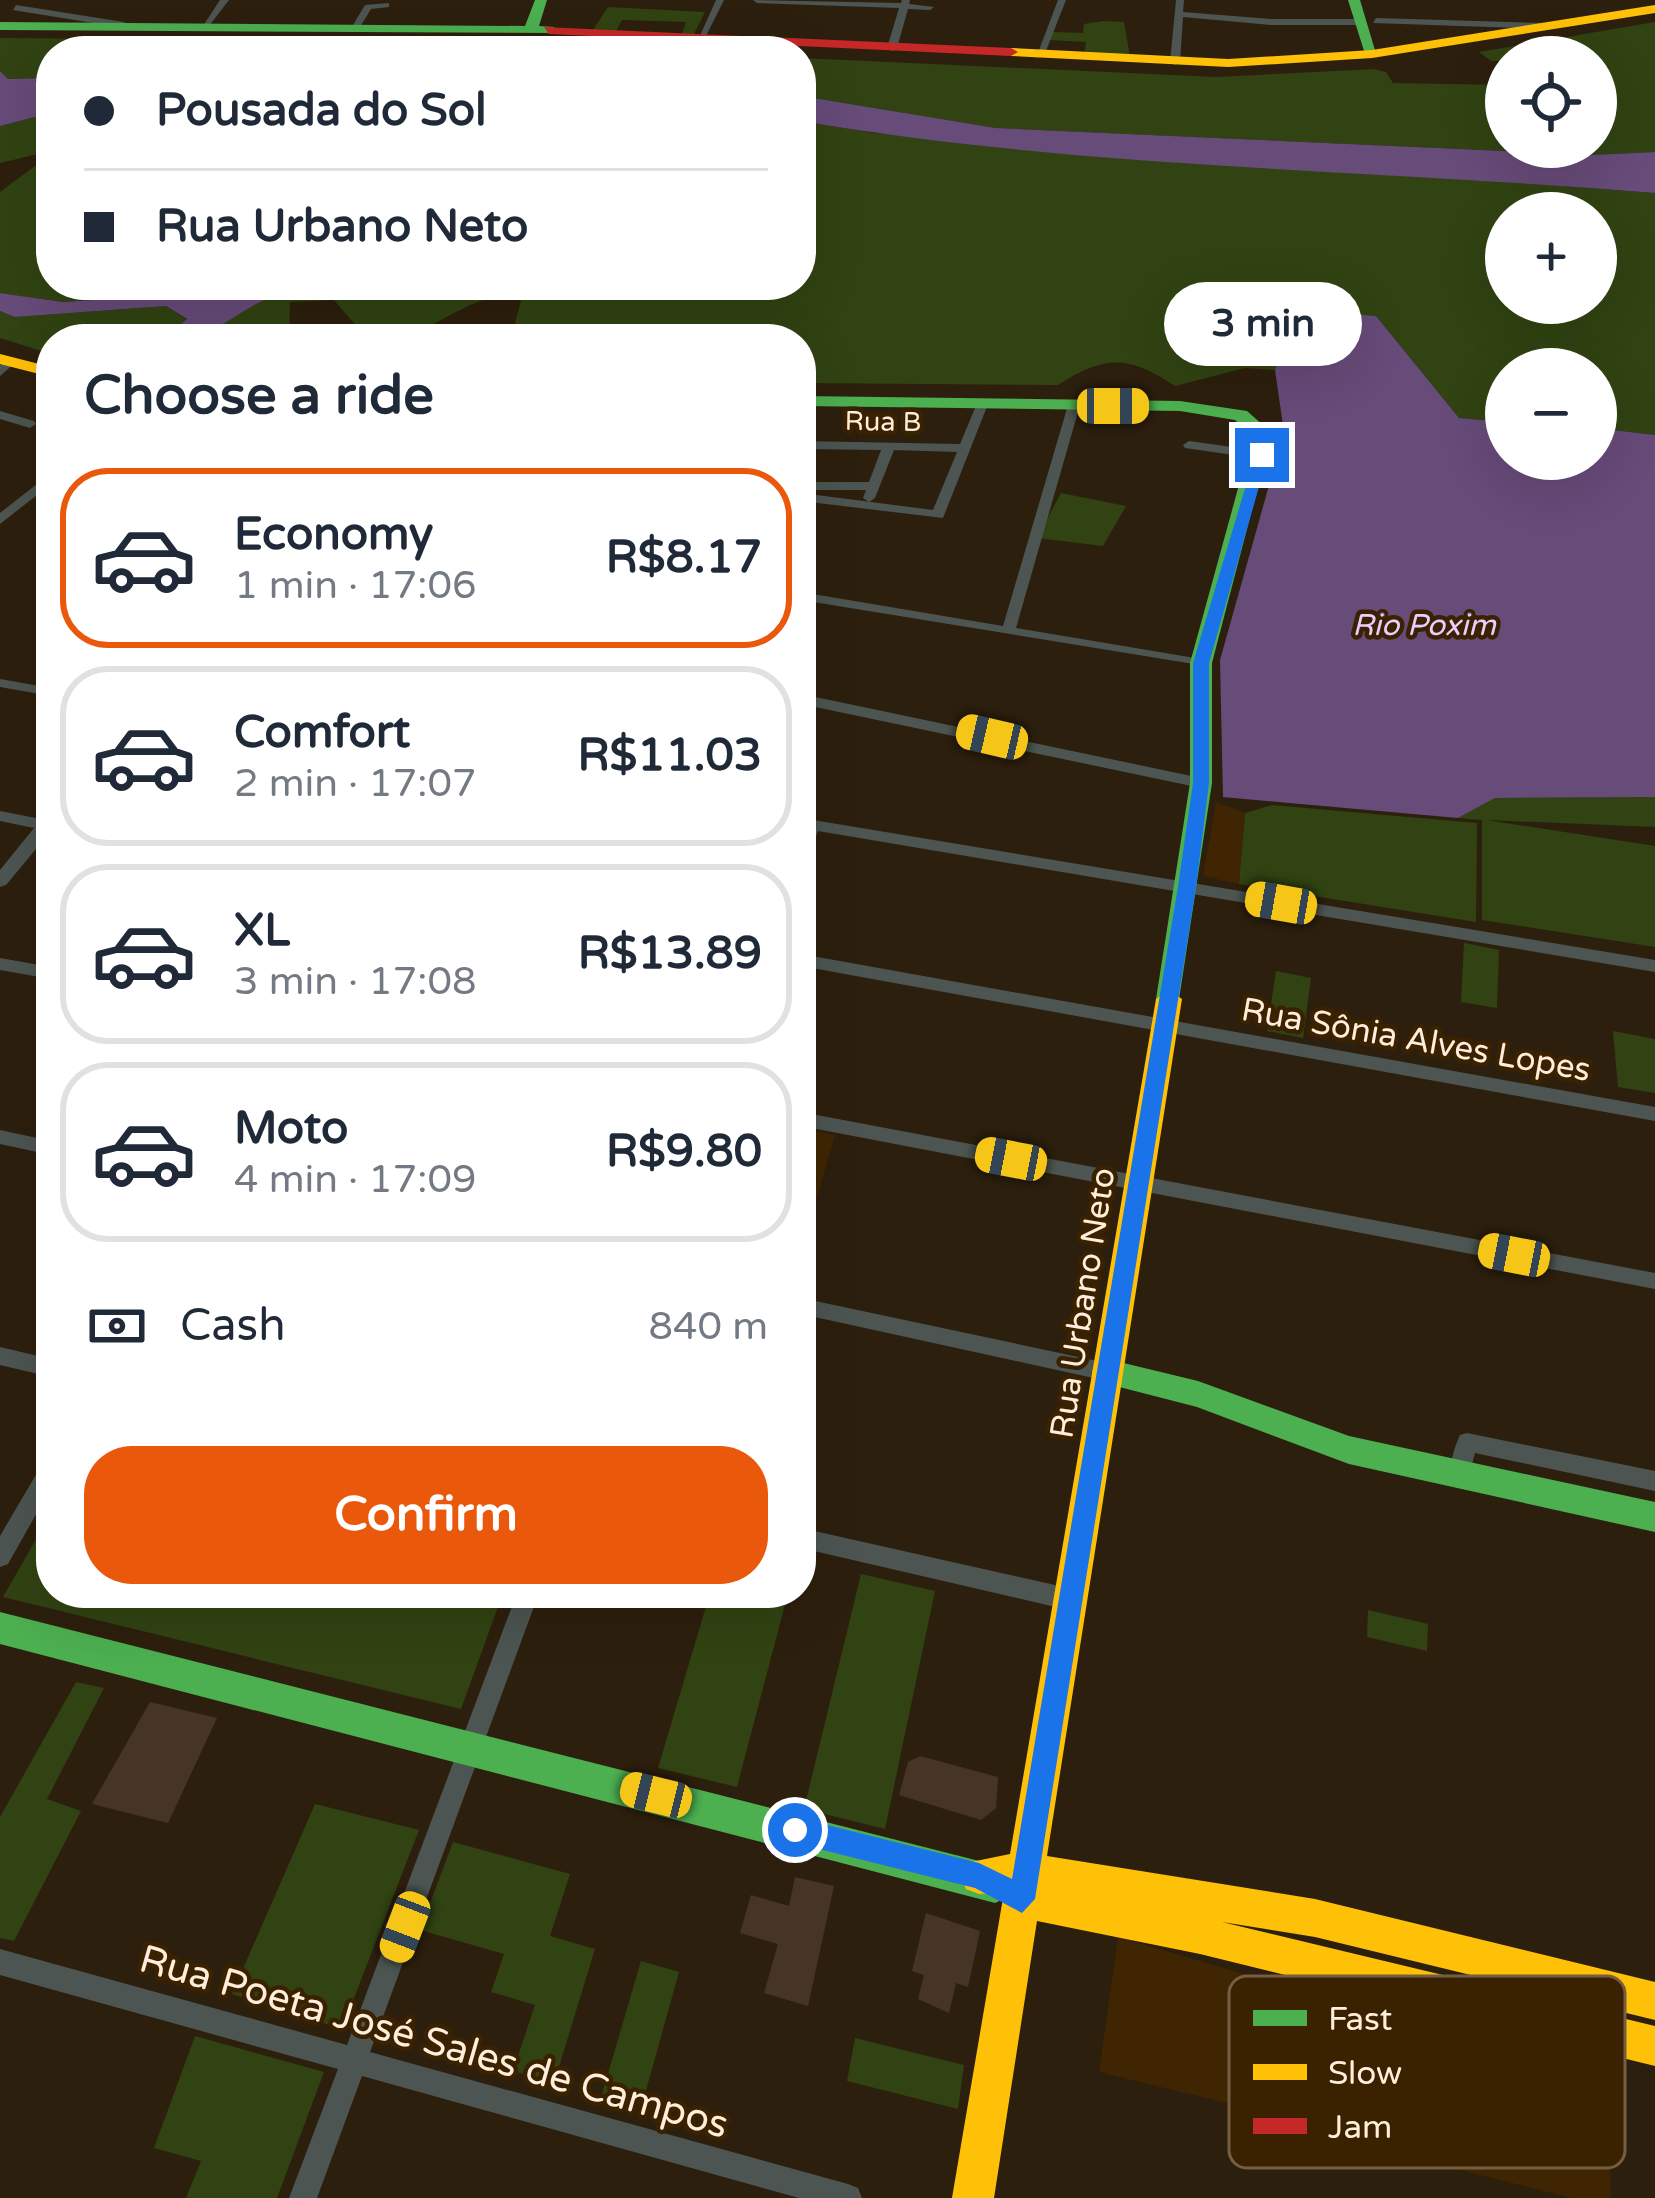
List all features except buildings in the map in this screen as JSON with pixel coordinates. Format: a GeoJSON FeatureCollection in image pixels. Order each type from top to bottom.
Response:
{"type":"FeatureCollection","features":[{"type":"Feature","properties":{"kind":"main road"},"geometry":{"type":"LineString","coordinates":[[526,0],[529,32]]}},
{"type":"Feature","properties":{"kind":"main road"},"geometry":{"type":"LineString","coordinates":[[529,32],[541,0]]}},
{"type":"Feature","properties":{"kind":"main road"},"geometry":{"type":"LineString","coordinates":[[816,47],[1239,70],[1405,58],[1655,14]]}},
{"type":"Feature","properties":{"kind":"main road"},"geometry":{"type":"LineString","coordinates":[[816,44],[1175,62],[1371,28],[1550,27],[1655,14]]}},
{"type":"Feature","properties":{"kind":"main road"},"geometry":{"type":"LineString","coordinates":[[5,23],[110,28],[368,17]]}},
{"type":"Feature","properties":{"kind":"main road"},"geometry":{"type":"LineString","coordinates":[[110,28],[368,17],[604,36]]}},
{"type":"Feature","properties":{"kind":"main road"},"geometry":{"type":"LineString","coordinates":[[529,32],[644,36]]}},
{"type":"Feature","properties":{"kind":"main road"},"geometry":{"type":"LineString","coordinates":[[3,364],[36,370]]}},
{"type":"Feature","properties":{"kind":"main road"},"geometry":{"type":"LineString","coordinates":[[816,400],[1074,405]]}},
{"type":"Feature","properties":{"kind":"main road","name":"Rua Urbano Neto"},"geometry":{"type":"LineString","coordinates":[[973,2198],[1187,887],[1201,783],[1201,663],[1262,455],[1263,433],[1258,424],[1214,409],[1074,405]]}},
{"type":"Feature","properties":{"kind":"main road"},"geometry":{"type":"LineString","coordinates":[[1107,1372],[1198,1394],[1349,1450],[1655,1516]]}},
{"type":"Feature","properties":{"kind":"main road"},"geometry":{"type":"LineString","coordinates":[[0,1628],[1024,1885],[1367,1976]]}},
{"type":"Feature","properties":{"kind":"main road"},"geometry":{"type":"LineString","coordinates":[[1024,1885],[1315,1918],[1553,1976]]}},
{"type":"Feature","properties":{"kind":"main road"},"geometry":{"type":"LineString","coordinates":[[1625,1994],[1655,2001]]}},
{"type":"Feature","properties":{"kind":"main road"},"geometry":{"type":"LineString","coordinates":[[1625,2040],[1655,2047]]}},
{"type":"Feature","properties":{"kind":"street"},"geometry":{"type":"LineString","coordinates":[[0,14],[5,23],[32,5],[50,0]]}},
{"type":"Feature","properties":{"kind":"street"},"geometry":{"type":"LineString","coordinates":[[206,24],[225,0]]}},
{"type":"Feature","properties":{"kind":"street"},"geometry":{"type":"LineString","coordinates":[[702,36],[720,0]]}},
{"type":"Feature","properties":{"kind":"street"},"geometry":{"type":"LineString","coordinates":[[757,0],[930,7]]}},
{"type":"Feature","properties":{"kind":"street"},"geometry":{"type":"LineString","coordinates":[[1039,56],[1062,0]]}},
{"type":"Feature","properties":{"kind":"street"},"geometry":{"type":"LineString","coordinates":[[1175,62],[1180,0]]}},
{"type":"Feature","properties":{"kind":"street"},"geometry":{"type":"LineString","coordinates":[[892,48],[905,3]]}},
{"type":"Feature","properties":{"kind":"street"},"geometry":{"type":"LineString","coordinates":[[32,5],[110,28]]}},
{"type":"Feature","properties":{"kind":"street"},"geometry":{"type":"LineString","coordinates":[[1178,14],[1371,28]]}},
{"type":"Feature","properties":{"kind":"street"},"geometry":{"type":"LineString","coordinates":[[816,500],[930,517],[941,511],[982,404]]}},
{"type":"Feature","properties":{"kind":"street"},"geometry":{"type":"LineString","coordinates":[[1009,629],[1074,405]]}},
{"type":"Feature","properties":{"kind":"street"},"geometry":{"type":"LineString","coordinates":[[0,416],[31,424]]}},
{"type":"Feature","properties":{"kind":"street","name":"Rua B"},"geometry":{"type":"LineString","coordinates":[[816,445],[964,448]]}},
{"type":"Feature","properties":{"kind":"street"},"geometry":{"type":"LineString","coordinates":[[1190,445],[1262,455]]}},
{"type":"Feature","properties":{"kind":"street"},"geometry":{"type":"LineString","coordinates":[[865,509],[889,446]]}},
{"type":"Feature","properties":{"kind":"street"},"geometry":{"type":"LineString","coordinates":[[816,486],[873,486]]}},
{"type":"Feature","properties":{"kind":"street"},"geometry":{"type":"LineString","coordinates":[[0,520],[36,490]]}},
{"type":"Feature","properties":{"kind":"street"},"geometry":{"type":"LineString","coordinates":[[816,598],[1201,663]]}},
{"type":"Feature","properties":{"kind":"street"},"geometry":{"type":"LineString","coordinates":[[0,683],[36,689]]}},
{"type":"Feature","properties":{"kind":"street"},"geometry":{"type":"LineString","coordinates":[[816,702],[1201,783]]}},
{"type":"Feature","properties":{"kind":"street"},"geometry":{"type":"LineString","coordinates":[[0,817],[36,821]]}},
{"type":"Feature","properties":{"kind":"street"},"geometry":{"type":"LineString","coordinates":[[816,826],[1655,966]]}},
{"type":"Feature","properties":{"kind":"street"},"geometry":{"type":"LineString","coordinates":[[0,881],[36,838]]}},
{"type":"Feature","properties":{"kind":"street","name":"Rua Sônia Alves Lopes"},"geometry":{"type":"LineString","coordinates":[[816,963],[1655,1114]]}},
{"type":"Feature","properties":{"kind":"street"},"geometry":{"type":"LineString","coordinates":[[0,964],[36,970]]}},
{"type":"Feature","properties":{"kind":"street"},"geometry":{"type":"LineString","coordinates":[[816,1122],[1655,1282]]}},
{"type":"Feature","properties":{"kind":"street"},"geometry":{"type":"LineString","coordinates":[[0,1137],[36,1145]]}},
{"type":"Feature","properties":{"kind":"street"},"geometry":{"type":"LineString","coordinates":[[816,1309],[1107,1372]]}},
{"type":"Feature","properties":{"kind":"street"},"geometry":{"type":"LineString","coordinates":[[0,1356],[36,1364]]}},
{"type":"Feature","properties":{"kind":"street"},"geometry":{"type":"LineString","coordinates":[[1460,1476],[1467,1442],[1655,1480]]}},
{"type":"Feature","properties":{"kind":"street"},"geometry":{"type":"LineString","coordinates":[[0,1557],[36,1494]]}},
{"type":"Feature","properties":{"kind":"street"},"geometry":{"type":"LineString","coordinates":[[816,1541],[1073,1600]]}},
{"type":"Feature","properties":{"kind":"street"},"geometry":{"type":"LineString","coordinates":[[303,2198],[523,1608]]}},
{"type":"Feature","properties":{"kind":"street","name":"Rua Poeta José Sales de Campos"},"geometry":{"type":"LineString","coordinates":[[0,1962],[848,2198]]}},
{"type":"Feature","properties":{"kind":"shaded area"},"geometry":{"type":"Polygon","coordinates":[[[1216,802],[1245,813],[1239,884],[1203,876],[1216,802]]]}},
{"type":"Feature","properties":{"kind":"shaded area"},"geometry":{"type":"Polygon","coordinates":[[[816,1131],[835,1135],[816,1201],[816,1131]]]}},
{"type":"Feature","properties":{"kind":"shaded area"},"geometry":{"type":"Polygon","coordinates":[[[1118,1937],[1251,1976],[1229,1976],[1229,2104],[1099,2072],[1118,1937]]]}},
{"type":"Feature","properties":{"kind":"shaded area"},"geometry":{"type":"Polygon","coordinates":[[[1453,2168],[1611,2168],[1611,2198],[1572,2198],[1453,2168]]]}},
{"type":"Feature","properties":{"kind":"green space"},"geometry":{"type":"Polygon","coordinates":[[[608,7],[705,12],[694,34],[682,34],[686,22],[622,20],[616,31],[593,30],[608,7]]]}},
{"type":"Feature","properties":{"kind":"green space"},"geometry":{"type":"Polygon","coordinates":[[[1124,22],[1130,57],[1084,55],[1086,42],[1049,40],[1053,32],[1083,33],[1084,24],[1124,22]]]}},
{"type":"Feature","properties":{"kind":"green space"},"geometry":{"type":"Polygon","coordinates":[[[1655,22],[1655,152],[1617,154],[1617,36],[1573,36],[1655,22]]]}},
{"type":"Feature","properties":{"kind":"green space"},"geometry":{"type":"Polygon","coordinates":[[[0,38],[36,38],[36,78],[8,79],[0,71],[0,38]]]}},
{"type":"Feature","properties":{"kind":"green space"},"geometry":{"type":"Polygon","coordinates":[[[816,59],[1216,77],[1374,69],[1386,72],[1393,83],[1485,85],[1485,150],[996,128],[816,98],[816,59]]]}},
{"type":"Feature","properties":{"kind":"green space"},"geometry":{"type":"Polygon","coordinates":[[[36,117],[36,155],[0,163],[0,126],[36,117]]]}},
{"type":"Feature","properties":{"kind":"green space"},"geometry":{"type":"Polygon","coordinates":[[[816,123],[874,133],[1655,193],[1655,435],[1617,430],[1617,348],[1485,348],[1485,420],[1459,418],[1376,316],[1300,309],[1275,370],[1245,368],[1175,386],[1144,369],[1116,363],[1090,368],[1058,385],[816,383],[816,324],[515,324],[521,300],[816,300],[816,123]]]}},
{"type":"Feature","properties":{"kind":"green space"},"geometry":{"type":"Polygon","coordinates":[[[36,165],[36,298],[0,293],[0,192],[36,165]]]}},
{"type":"Feature","properties":{"kind":"green space"},"geometry":{"type":"Polygon","coordinates":[[[254,300],[334,300],[290,302],[289,324],[217,324],[254,300]]]}},
{"type":"Feature","properties":{"kind":"green space"},"geometry":{"type":"Polygon","coordinates":[[[334,300],[484,300],[433,324],[356,324],[334,300]]]}},
{"type":"Feature","properties":{"kind":"green space"},"geometry":{"type":"Polygon","coordinates":[[[166,306],[193,324],[36,324],[36,349],[0,338],[0,311],[15,317],[166,306]]]}},
{"type":"Feature","properties":{"kind":"green space"},"geometry":{"type":"Polygon","coordinates":[[[1061,493],[1126,506],[1103,546],[1037,538],[1061,493]]]}},
{"type":"Feature","properties":{"kind":"green space"},"geometry":{"type":"Polygon","coordinates":[[[1655,797],[1655,827],[1486,820],[1655,846],[1655,947],[1482,920],[1482,820],[1458,818],[1495,798],[1655,797]]]}},
{"type":"Feature","properties":{"kind":"green space"},"geometry":{"type":"Polygon","coordinates":[[[1272,805],[1477,823],[1476,922],[1239,884],[1245,813],[1272,805]]]}},
{"type":"Feature","properties":{"kind":"green space"},"geometry":{"type":"Polygon","coordinates":[[[1464,943],[1499,950],[1497,1008],[1461,1002],[1464,943]]]}},
{"type":"Feature","properties":{"kind":"green space"},"geometry":{"type":"Polygon","coordinates":[[[1276,971],[1311,978],[1303,1038],[1267,1031],[1276,971]]]}},
{"type":"Feature","properties":{"kind":"green space"},"geometry":{"type":"Polygon","coordinates":[[[1613,1031],[1655,1039],[1655,1093],[1618,1087],[1613,1031]]]}},
{"type":"Feature","properties":{"kind":"green space"},"geometry":{"type":"Polygon","coordinates":[[[36,1539],[36,1605],[3,1597],[36,1539]]]}},
{"type":"Feature","properties":{"kind":"green space"},"geometry":{"type":"Polygon","coordinates":[[[861,1574],[935,1591],[885,1829],[804,1809],[861,1574]]]}},
{"type":"Feature","properties":{"kind":"green space"},"geometry":{"type":"Polygon","coordinates":[[[48,1608],[498,1608],[461,1709],[48,1608]]]}},
{"type":"Feature","properties":{"kind":"green space"},"geometry":{"type":"Polygon","coordinates":[[[706,1608],[784,1608],[737,1787],[658,1768],[706,1608]]]}},
{"type":"Feature","properties":{"kind":"green space"},"geometry":{"type":"Polygon","coordinates":[[[1368,1610],[1428,1624],[1427,1651],[1367,1637],[1368,1610]]]}},
{"type":"Feature","properties":{"kind":"green space"},"geometry":{"type":"Polygon","coordinates":[[[76,1682],[104,1688],[47,1799],[81,1811],[14,1941],[0,1938],[0,1817],[76,1682]]]}},
{"type":"Feature","properties":{"kind":"green space"},"geometry":{"type":"Polygon","coordinates":[[[315,1804],[419,1830],[342,2029],[232,1994],[315,1804]]]}},
{"type":"Feature","properties":{"kind":"green space"},"geometry":{"type":"Polygon","coordinates":[[[453,1842],[570,1874],[550,1936],[595,1949],[554,2083],[513,2071],[535,2005],[491,1992],[504,1954],[420,1930],[453,1842]]]}},
{"type":"Feature","properties":{"kind":"green space"},"geometry":{"type":"Polygon","coordinates":[[[641,1961],[679,1972],[642,2105],[602,2094],[641,1961]]]}},
{"type":"Feature","properties":{"kind":"green space"},"geometry":{"type":"Polygon","coordinates":[[[195,2036],[324,2072],[277,2198],[186,2198],[201,2161],[154,2148],[195,2036]]]}},
{"type":"Feature","properties":{"kind":"green space"},"geometry":{"type":"Polygon","coordinates":[[[855,2038],[964,2065],[958,2109],[847,2081],[855,2038]]]}},
{"type":"Feature","properties":{"kind":"water"},"geometry":{"type":"Polygon","coordinates":[[[0,71],[8,79],[36,78],[36,117],[0,126],[0,71]]]}},
{"type":"Feature","properties":{"kind":"water"},"geometry":{"type":"Polygon","coordinates":[[[816,98],[996,128],[1485,150],[1485,168],[1617,168],[1617,154],[1655,152],[1655,193],[1120,159],[816,123],[816,98]]]}},
{"type":"Feature","properties":{"kind":"water"},"geometry":{"type":"Polygon","coordinates":[[[0,293],[63,302],[265,300],[221,324],[182,324],[187,319],[166,306],[15,317],[0,311],[0,293]]]}},
{"type":"Feature","properties":{"kind":"water","name":"Rio Poxim"},"geometry":{"type":"Polygon","coordinates":[[[1299,309],[1376,316],[1459,418],[1485,420],[1485,480],[1617,480],[1617,430],[1655,435],[1655,797],[1495,798],[1458,818],[1223,797],[1220,660],[1284,432],[1275,370],[1299,309]]]}},
{"type":"Feature","properties":{"kind":"traffic: fast"},"geometry":{"type":"LineString","coordinates":[[531,29],[541,0]]}},
{"type":"Feature","properties":{"kind":"traffic: fast"},"geometry":{"type":"LineString","coordinates":[[1354,0],[1372,54]]}},
{"type":"Feature","properties":{"kind":"traffic: fast"},"geometry":{"type":"LineString","coordinates":[[0,26],[549,30]]}},
{"type":"Feature","properties":{"kind":"traffic: fast"},"geometry":{"type":"LineString","coordinates":[[816,401],[1180,406],[1241,415],[1263,433],[1201,663],[1201,783],[1169,999]]}},
{"type":"Feature","properties":{"kind":"traffic: fast"},"geometry":{"type":"LineString","coordinates":[[1107,1372],[1198,1394],[1349,1450],[1655,1517]]}},
{"type":"Feature","properties":{"kind":"traffic: fast"},"geometry":{"type":"LineString","coordinates":[[0,1628],[995,1884]]}},
{"type":"Feature","properties":{"kind":"traffic: slow"},"geometry":{"type":"LineString","coordinates":[[1011,52],[1228,63],[1372,54],[1655,9]]}},
{"type":"Feature","properties":{"kind":"traffic: slow"},"geometry":{"type":"LineString","coordinates":[[0,359],[36,368]]}},
{"type":"Feature","properties":{"kind":"traffic: slow"},"geometry":{"type":"LineString","coordinates":[[979,1876],[1026,1871],[1169,999]]}},
{"type":"Feature","properties":{"kind":"traffic: slow"},"geometry":{"type":"LineString","coordinates":[[973,2198],[1026,1871],[1315,1918],[1553,1976]]}},
{"type":"Feature","properties":{"kind":"traffic: slow"},"geometry":{"type":"LineString","coordinates":[[1022,1899],[1368,1976]]}},
{"type":"Feature","properties":{"kind":"traffic: slow"},"geometry":{"type":"LineString","coordinates":[[1625,1994],[1655,2001]]}},
{"type":"Feature","properties":{"kind":"traffic: slow"},"geometry":{"type":"LineString","coordinates":[[1625,2039],[1655,2046]]}},
{"type":"Feature","properties":{"kind":"traffic: jam"},"geometry":{"type":"LineString","coordinates":[[549,30],[675,36]]}},
{"type":"Feature","properties":{"kind":"traffic: jam"},"geometry":{"type":"LineString","coordinates":[[816,43],[1011,52]]}},
{"type":"Feature","properties":{"kind":"route"},"geometry":{"type":"LineString","coordinates":[[795,1830],[979,1876],[1022,1899],[1187,887],[1201,783],[1201,663],[1262,455]]}}]}
